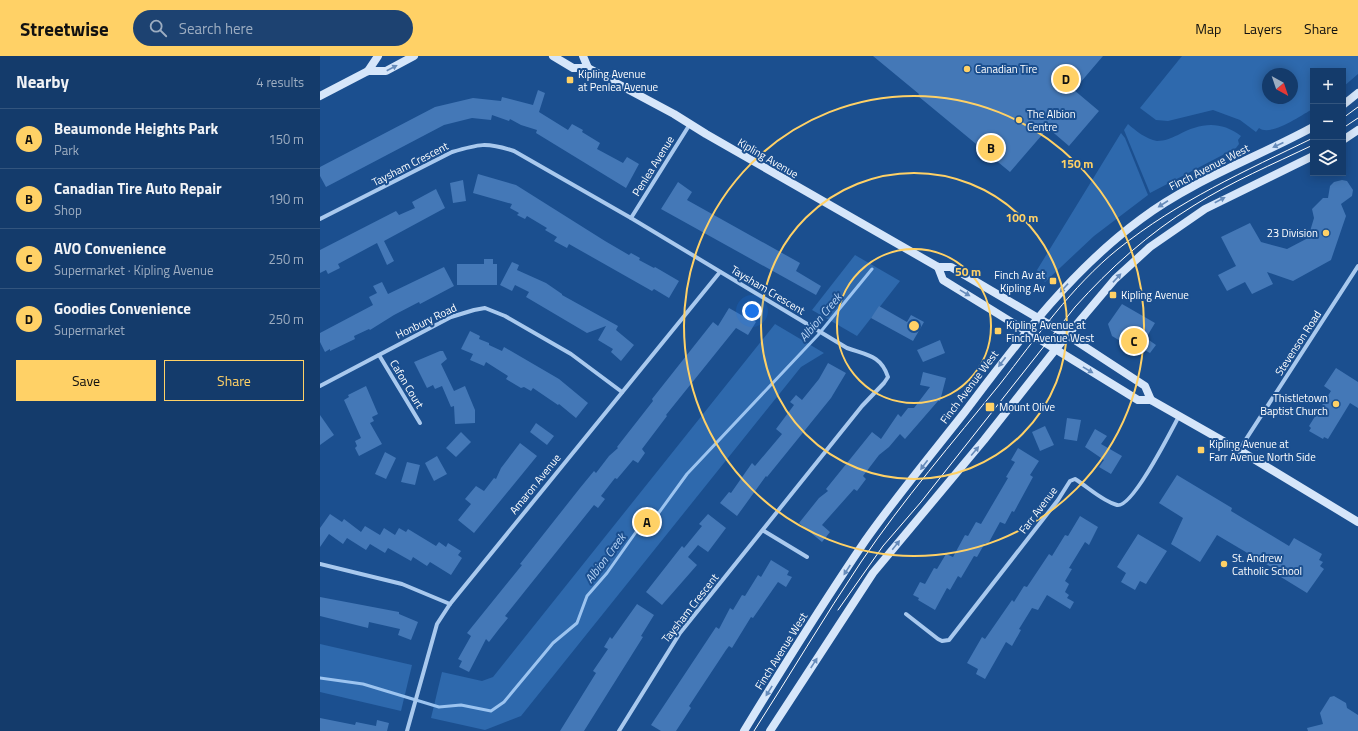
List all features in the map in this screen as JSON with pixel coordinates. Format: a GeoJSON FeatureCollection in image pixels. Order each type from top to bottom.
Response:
{"type":"FeatureCollection","features":[{"type":"Feature","properties":{"kind":"main road"},"geometry":{"type":"LineString","coordinates":[[368,71],[378,56]]}},
{"type":"Feature","properties":{"kind":"main road"},"geometry":{"type":"LineString","coordinates":[[320,96],[368,71],[386,71],[414,56]]}},
{"type":"Feature","properties":{"kind":"main road","name":"Kipling Avenue"},"geometry":{"type":"LineString","coordinates":[[553,56],[573,68],[588,68],[690,124],[938,267],[951,267],[1067,335],[1145,386],[1151,400]]}},
{"type":"Feature","properties":{"kind":"main road"},"geometry":{"type":"LineString","coordinates":[[583,56],[588,68]]}},
{"type":"Feature","properties":{"kind":"main road"},"geometry":{"type":"LineString","coordinates":[[1345,104],[1358,93]]}},
{"type":"Feature","properties":{"kind":"main road","name":"Finch Avenue West"},"geometry":{"type":"LineString","coordinates":[[744,731],[796,647],[866,540],[1026,331],[1093,258],[1142,217],[1176,196],[1310,128]]}},
{"type":"Feature","properties":{"kind":"main road"},"geometry":{"type":"LineString","coordinates":[[1346,138],[1358,130]]}},
{"type":"Feature","properties":{"kind":"main road"},"geometry":{"type":"LineString","coordinates":[[770,731],[873,573],[984,440],[1067,335],[1132,262],[1176,227],[1204,209],[1232,194],[1310,157]]}},
{"type":"Feature","properties":{"kind":"main road","name":"Kipling Avenue"},"geometry":{"type":"LineString","coordinates":[[938,267],[943,280],[1055,350],[1138,400],[1151,400],[1239,450],[1358,522]]}},
{"type":"Feature","properties":{"kind":"street","name":"Penlea Avenue"},"geometry":{"type":"LineString","coordinates":[[631,218],[690,124]]}},
{"type":"Feature","properties":{"kind":"street","name":"Taysham Crescent"},"geometry":{"type":"LineString","coordinates":[[320,219],[452,152],[474,146],[493,144],[514,151],[631,218],[847,348],[878,358],[885,368],[888,376],[884,383],[862,406],[764,531],[680,633],[618,731]]}},
{"type":"Feature","properties":{"kind":"street","name":"Stevenson Road"},"geometry":{"type":"LineString","coordinates":[[1239,450],[1358,266]]}},
{"type":"Feature","properties":{"kind":"street","name":"Amaron Avenue"},"geometry":{"type":"LineString","coordinates":[[408,731],[437,624],[450,604],[720,272]]}},
{"type":"Feature","properties":{"kind":"street","name":"Honbury Road"},"geometry":{"type":"LineString","coordinates":[[320,386],[451,317],[485,308],[505,316],[571,354],[622,392]]}},
{"type":"Feature","properties":{"kind":"street","name":"Cafon Court"},"geometry":{"type":"LineString","coordinates":[[379,355],[420,423]]}},
{"type":"Feature","properties":{"kind":"street","name":"Farr Avenue"},"geometry":{"type":"LineString","coordinates":[[906,614],[938,639],[942,641],[949,640],[1058,500],[1070,481],[1075,479],[1117,505],[1127,502],[1138,488],[1179,416]]}},
{"type":"Feature","properties":{"kind":"street"},"geometry":{"type":"LineString","coordinates":[[764,531],[806,557]]}},
{"type":"Feature","properties":{"kind":"street"},"geometry":{"type":"LineString","coordinates":[[320,564],[402,584],[450,604]]}},
{"type":"Feature","properties":{"kind":"shaded area"},"geometry":{"type":"Polygon","coordinates":[[[1182,56],[1358,56],[1358,74],[1346,84],[1346,68],[1310,68],[1310,111],[1278,128],[1264,130],[1259,128],[1256,132],[1240,120],[1213,110],[1168,121],[1156,120],[1140,108],[1182,56]]]}},
{"type":"Feature","properties":{"kind":"shaded area"},"geometry":{"type":"Polygon","coordinates":[[[1128,124],[1145,137],[1157,141],[1168,139],[1194,128],[1210,125],[1225,127],[1241,136],[1238,140],[1239,144],[1236,148],[1150,193],[1124,130],[1128,124]]]}},
{"type":"Feature","properties":{"kind":"shaded area"},"geometry":{"type":"Polygon","coordinates":[[[1121,133],[1125,138],[1148,195],[1094,236],[1045,282],[1037,270],[1121,133]]]}},
{"type":"Feature","properties":{"kind":"shaded area"},"geometry":{"type":"Polygon","coordinates":[[[855,255],[900,281],[857,336],[812,310],[855,255]]]}},
{"type":"Feature","properties":{"kind":"shaded area"},"geometry":{"type":"Polygon","coordinates":[[[775,324],[824,353],[801,367],[521,716],[485,730],[431,718],[442,672],[482,681],[493,677],[775,324]]]}},
{"type":"Feature","properties":{"kind":"shaded area"},"geometry":{"type":"Polygon","coordinates":[[[320,644],[412,665],[401,711],[320,692],[320,644]]]}},
{"type":"Feature","properties":{"kind":"building","name":"The Albion Centre"},"geometry":{"type":"Polygon","coordinates":[[[873,56],[1103,56],[1074,90],[1099,111],[1069,146],[1048,128],[1010,172],[918,96],[919,94],[873,56]]]}},
{"type":"Feature","properties":{"kind":"building"},"geometry":{"type":"Polygon","coordinates":[[[538,90],[545,93],[539,112],[568,130],[572,124],[583,130],[582,132],[600,143],[597,149],[623,163],[627,157],[639,164],[626,188],[536,133],[537,130],[521,125],[510,119],[509,121],[492,115],[491,120],[472,118],[444,125],[326,187],[320,176],[320,167],[435,107],[473,98],[501,101],[502,97],[533,105],[538,90]]]}},
{"type":"Feature","properties":{"kind":"building"},"geometry":{"type":"Polygon","coordinates":[[[478,174],[516,185],[605,241],[629,255],[631,253],[640,258],[639,260],[654,268],[655,267],[679,281],[669,298],[654,289],[652,291],[569,244],[567,248],[554,241],[557,237],[545,230],[547,228],[527,216],[525,219],[517,215],[519,213],[510,208],[512,204],[473,193],[478,174]]]}},
{"type":"Feature","properties":{"kind":"building"},"geometry":{"type":"Polygon","coordinates":[[[463,180],[466,201],[453,203],[450,183],[463,180]]]}},
{"type":"Feature","properties":{"kind":"building","name":"23 Division"},"geometry":{"type":"Polygon","coordinates":[[[1342,180],[1347,181],[1353,190],[1352,196],[1341,204],[1346,216],[1331,260],[1293,281],[1267,272],[1273,284],[1252,294],[1245,282],[1227,291],[1218,275],[1236,266],[1221,237],[1250,223],[1261,242],[1287,249],[1308,238],[1314,218],[1312,209],[1323,198],[1328,198],[1330,186],[1334,182],[1342,180]]]}},
{"type":"Feature","properties":{"kind":"building"},"geometry":{"type":"Polygon","coordinates":[[[678,182],[692,192],[687,200],[800,263],[796,271],[821,286],[816,295],[661,209],[678,182]]]}},
{"type":"Feature","properties":{"kind":"building"},"geometry":{"type":"Polygon","coordinates":[[[436,189],[445,208],[384,241],[394,261],[387,265],[377,243],[338,264],[340,268],[328,274],[326,270],[320,273],[320,250],[396,211],[399,215],[415,208],[412,202],[436,189]]]}},
{"type":"Feature","properties":{"kind":"building"},"geometry":{"type":"Polygon","coordinates":[[[484,259],[493,259],[493,264],[497,264],[497,285],[457,285],[457,264],[484,264],[484,259]]]}},
{"type":"Feature","properties":{"kind":"building"},"geometry":{"type":"Polygon","coordinates":[[[512,262],[519,265],[517,270],[546,283],[562,295],[618,326],[616,330],[634,345],[621,361],[611,352],[613,349],[598,340],[606,326],[587,333],[526,297],[529,292],[515,285],[512,291],[500,285],[512,262]]]}},
{"type":"Feature","properties":{"kind":"building"},"geometry":{"type":"Polygon","coordinates":[[[444,267],[454,286],[420,304],[419,302],[394,315],[370,330],[369,329],[354,336],[355,339],[325,352],[320,342],[320,333],[373,305],[369,297],[377,293],[373,286],[382,282],[388,294],[444,267]]]}},
{"type":"Feature","properties":{"kind":"building"},"geometry":{"type":"Polygon","coordinates":[[[1122,304],[1155,323],[1146,338],[1156,345],[1150,353],[1139,347],[1137,351],[1112,336],[1108,324],[1122,304]]]}},
{"type":"Feature","properties":{"kind":"building"},"geometry":{"type":"Polygon","coordinates":[[[879,306],[907,322],[911,315],[924,322],[913,341],[871,318],[879,306]]]}},
{"type":"Feature","properties":{"kind":"building"},"geometry":{"type":"Polygon","coordinates":[[[729,308],[743,316],[744,313],[756,322],[748,335],[736,328],[666,415],[667,416],[642,449],[645,453],[638,463],[633,460],[617,479],[615,478],[601,496],[605,499],[598,508],[594,505],[505,616],[508,618],[489,642],[486,639],[469,672],[459,667],[462,661],[458,659],[471,636],[467,633],[522,565],[520,564],[580,488],[594,471],[596,473],[609,456],[618,448],[617,447],[653,401],[652,399],[713,322],[718,326],[729,308]]]}},
{"type":"Feature","properties":{"kind":"building"},"geometry":{"type":"Polygon","coordinates":[[[470,331],[480,336],[479,339],[489,343],[489,345],[502,351],[504,347],[559,379],[588,403],[576,418],[559,404],[558,405],[533,388],[531,391],[524,387],[521,388],[506,379],[508,376],[486,362],[484,366],[470,360],[473,354],[461,349],[470,331]]]}},
{"type":"Feature","properties":{"kind":"building"},"geometry":{"type":"Polygon","coordinates":[[[940,340],[945,353],[923,362],[917,350],[940,340]]]}},
{"type":"Feature","properties":{"kind":"building"},"geometry":{"type":"Polygon","coordinates":[[[443,351],[447,359],[441,364],[454,391],[465,386],[475,410],[475,423],[455,424],[454,406],[451,407],[442,386],[435,389],[433,385],[427,388],[414,362],[443,351]]]}},
{"type":"Feature","properties":{"kind":"building"},"geometry":{"type":"Polygon","coordinates":[[[828,363],[846,373],[831,398],[767,477],[766,476],[737,516],[720,503],[729,492],[731,493],[752,463],[755,466],[782,434],[776,429],[794,405],[790,402],[796,395],[802,400],[819,379],[828,363]]]}},
{"type":"Feature","properties":{"kind":"building","name":"Thistletown Baptist Church"},"geometry":{"type":"Polygon","coordinates":[[[1336,368],[1358,382],[1358,408],[1350,403],[1328,439],[1324,437],[1323,439],[1309,431],[1311,428],[1309,426],[1331,391],[1324,386],[1336,368]]]}},
{"type":"Feature","properties":{"kind":"building"},"geometry":{"type":"Polygon","coordinates":[[[923,372],[946,378],[940,401],[938,401],[905,439],[900,434],[889,447],[879,455],[863,476],[866,479],[857,491],[854,489],[822,525],[830,532],[822,542],[799,523],[819,498],[828,491],[826,489],[872,432],[881,439],[898,414],[901,417],[908,408],[914,408],[930,387],[920,385],[923,372]]]}},
{"type":"Feature","properties":{"kind":"building"},"geometry":{"type":"Polygon","coordinates":[[[366,386],[378,414],[372,417],[374,421],[370,423],[382,444],[359,456],[355,448],[357,446],[355,441],[361,438],[344,400],[349,397],[348,395],[366,386]]]}},
{"type":"Feature","properties":{"kind":"building"},"geometry":{"type":"Polygon","coordinates":[[[320,415],[334,435],[320,445],[320,415]]]}},
{"type":"Feature","properties":{"kind":"building"},"geometry":{"type":"Polygon","coordinates":[[[1067,418],[1081,420],[1077,441],[1064,439],[1067,418]]]}},
{"type":"Feature","properties":{"kind":"building"},"geometry":{"type":"Polygon","coordinates":[[[536,423],[554,436],[547,445],[530,432],[536,423]]]}},
{"type":"Feature","properties":{"kind":"building"},"geometry":{"type":"Polygon","coordinates":[[[1045,426],[1054,445],[1040,451],[1032,432],[1045,426]]]}},
{"type":"Feature","properties":{"kind":"building"},"geometry":{"type":"Polygon","coordinates":[[[1095,429],[1107,436],[1101,444],[1122,456],[1111,474],[1099,467],[1104,460],[1085,447],[1095,429]]]}},
{"type":"Feature","properties":{"kind":"building"},"geometry":{"type":"Polygon","coordinates":[[[461,432],[471,442],[456,457],[446,448],[461,432]]]}},
{"type":"Feature","properties":{"kind":"building"},"geometry":{"type":"Polygon","coordinates":[[[520,443],[537,456],[474,533],[458,520],[471,504],[465,499],[476,486],[484,491],[494,478],[496,479],[501,468],[520,443]]]}},
{"type":"Feature","properties":{"kind":"building"},"geometry":{"type":"Polygon","coordinates":[[[1018,448],[1039,461],[1030,475],[1033,477],[1014,512],[1012,511],[1005,524],[1000,522],[988,544],[985,543],[977,557],[974,556],[961,578],[958,576],[950,590],[947,588],[935,610],[918,600],[919,598],[913,595],[920,582],[925,584],[934,568],[937,569],[946,554],[953,557],[965,535],[968,536],[976,522],[981,524],[1008,478],[1006,477],[1015,462],[1011,460],[1018,448]]]}},
{"type":"Feature","properties":{"kind":"building"},"geometry":{"type":"Polygon","coordinates":[[[385,452],[396,458],[386,479],[375,474],[385,452]]]}},
{"type":"Feature","properties":{"kind":"building"},"geometry":{"type":"Polygon","coordinates":[[[437,456],[447,474],[434,481],[425,463],[437,456]]]}},
{"type":"Feature","properties":{"kind":"building"},"geometry":{"type":"Polygon","coordinates":[[[407,462],[420,465],[415,485],[401,482],[407,462]]]}},
{"type":"Feature","properties":{"kind":"building"},"geometry":{"type":"Polygon","coordinates":[[[1177,475],[1232,508],[1231,511],[1289,546],[1294,538],[1322,554],[1319,560],[1323,562],[1320,566],[1324,569],[1307,593],[1276,574],[1278,571],[1217,535],[1200,562],[1171,544],[1183,518],[1159,503],[1177,475]]]}},
{"type":"Feature","properties":{"kind":"building"},"geometry":{"type":"Polygon","coordinates":[[[330,514],[342,522],[344,519],[361,532],[365,526],[380,535],[384,528],[395,535],[399,528],[406,532],[408,529],[436,546],[439,542],[446,547],[448,543],[461,551],[458,555],[462,558],[451,575],[430,562],[427,566],[413,557],[411,561],[388,548],[385,553],[370,544],[366,550],[347,538],[343,544],[329,534],[320,547],[320,528],[330,514]]]}},
{"type":"Feature","properties":{"kind":"building"},"geometry":{"type":"Polygon","coordinates":[[[708,514],[726,528],[708,552],[698,545],[688,557],[697,565],[662,605],[646,592],[682,546],[684,548],[702,526],[699,524],[708,514]]]}},
{"type":"Feature","properties":{"kind":"building"},"geometry":{"type":"Polygon","coordinates":[[[1080,516],[1098,527],[1089,545],[1085,542],[1069,568],[1072,569],[1065,581],[1069,584],[1065,592],[1069,595],[1067,598],[1074,602],[1070,609],[1047,595],[1038,610],[1032,608],[1019,629],[1021,630],[1012,646],[1006,642],[985,679],[976,674],[978,669],[967,663],[982,637],[985,639],[1012,600],[1014,602],[1024,586],[1027,587],[1049,554],[1052,556],[1065,535],[1068,536],[1080,516]]]}},
{"type":"Feature","properties":{"kind":"building"},"geometry":{"type":"Polygon","coordinates":[[[1138,534],[1167,551],[1146,584],[1140,581],[1135,590],[1121,582],[1126,573],[1117,567],[1138,534]]]}},
{"type":"Feature","properties":{"kind":"building"},"geometry":{"type":"Polygon","coordinates":[[[771,560],[789,571],[787,575],[792,577],[786,587],[778,582],[753,618],[751,617],[732,648],[729,646],[726,650],[689,706],[691,708],[676,731],[661,731],[651,725],[716,627],[719,629],[730,608],[733,610],[742,595],[745,596],[758,575],[761,577],[771,560]]]}},
{"type":"Feature","properties":{"kind":"building"},"geometry":{"type":"Polygon","coordinates":[[[320,597],[399,612],[399,614],[418,622],[411,640],[398,635],[400,629],[369,622],[368,628],[320,616],[320,597]]]}},
{"type":"Feature","properties":{"kind":"building"},"geometry":{"type":"Polygon","coordinates":[[[637,604],[654,615],[641,636],[643,637],[584,731],[560,731],[596,673],[593,671],[608,649],[604,647],[610,637],[612,639],[637,604]]]}},
{"type":"Feature","properties":{"kind":"building"},"geometry":{"type":"Polygon","coordinates":[[[1334,696],[1346,703],[1347,708],[1358,715],[1358,731],[1308,731],[1307,728],[1323,724],[1320,713],[1330,697],[1334,696]]]}},
{"type":"Feature","properties":{"kind":"building"},"geometry":{"type":"Polygon","coordinates":[[[320,718],[355,725],[356,722],[376,726],[377,720],[389,723],[387,731],[320,731],[320,718]]]}},
{"type":"Feature","properties":{"kind":"waterway","name":"Albion Creek"},"geometry":{"type":"LineString","coordinates":[[320,678],[363,684],[439,707],[461,705],[491,711],[504,702],[553,643],[577,623],[587,596],[607,573],[636,532],[655,518],[687,474],[818,335],[872,269]]}},
{"type":"Feature","properties":{"kind":"tram line"},"geometry":{"type":"LineString","coordinates":[[1346,116],[1358,107]]}},
{"type":"Feature","properties":{"kind":"tram line"},"geometry":{"type":"LineString","coordinates":[[1346,126],[1358,118]]}},
{"type":"Feature","properties":{"kind":"tram line"},"geometry":{"type":"LineString","coordinates":[[754,731],[877,539],[946,449],[1000,384],[1055,313],[1085,279],[1118,249],[1164,216],[1188,201],[1310,139]]}},
{"type":"Feature","properties":{"kind":"tram line"},"geometry":{"type":"LineString","coordinates":[[838,610],[883,546],[921,502],[1075,307],[1116,265],[1177,216],[1207,197],[1267,166],[1310,146]]}},
{"type":"Feature","properties":{"kind":"place","name":"Canadian Tire"},"geometry":{"type":"Point","coordinates":[967,69]}},
{"type":"Feature","properties":{"kind":"place","name":"Goodies Convenience"},"geometry":{"type":"Point","coordinates":[1066,79]}},
{"type":"Feature","properties":{"kind":"place","name":"Kipling Avenue at Penlea Avenue"},"geometry":{"type":"Point","coordinates":[570,80]}},
{"type":"Feature","properties":{"kind":"place","name":"The Albion Centre"},"geometry":{"type":"Point","coordinates":[1019,120]}},
{"type":"Feature","properties":{"kind":"place","name":"Canadian Tire Auto Repair"},"geometry":{"type":"Point","coordinates":[991,148]}},
{"type":"Feature","properties":{"kind":"place","name":"23 Division"},"geometry":{"type":"Point","coordinates":[1326,233]}},
{"type":"Feature","properties":{"kind":"place","name":"Finch Av at Kipling Av"},"geometry":{"type":"Point","coordinates":[1053,281]}},
{"type":"Feature","properties":{"kind":"place","name":"Kipling Avenue"},"geometry":{"type":"Point","coordinates":[1113,295]}},
{"type":"Feature","properties":{"kind":"place","name":"Kipling Avenue at Finch Avenue West"},"geometry":{"type":"Point","coordinates":[998,331]}},
{"type":"Feature","properties":{"kind":"place","name":"AVO Convenience"},"geometry":{"type":"Point","coordinates":[1134,341]}},
{"type":"Feature","properties":{"kind":"place","name":"Thistletown Baptist Church"},"geometry":{"type":"Point","coordinates":[1336,404]}},
{"type":"Feature","properties":{"kind":"place","name":"Mount Olive"},"geometry":{"type":"Point","coordinates":[990,407]}},
{"type":"Feature","properties":{"kind":"place","name":"Kipling Avenue at Farr Avenue North Side"},"geometry":{"type":"Point","coordinates":[1201,450]}},
{"type":"Feature","properties":{"kind":"place","name":"Beaumonde Heights Park"},"geometry":{"type":"Point","coordinates":[647,522]}},
{"type":"Feature","properties":{"kind":"place","name":"St. Andrew Catholic School"},"geometry":{"type":"Point","coordinates":[1224,564]}}]}
